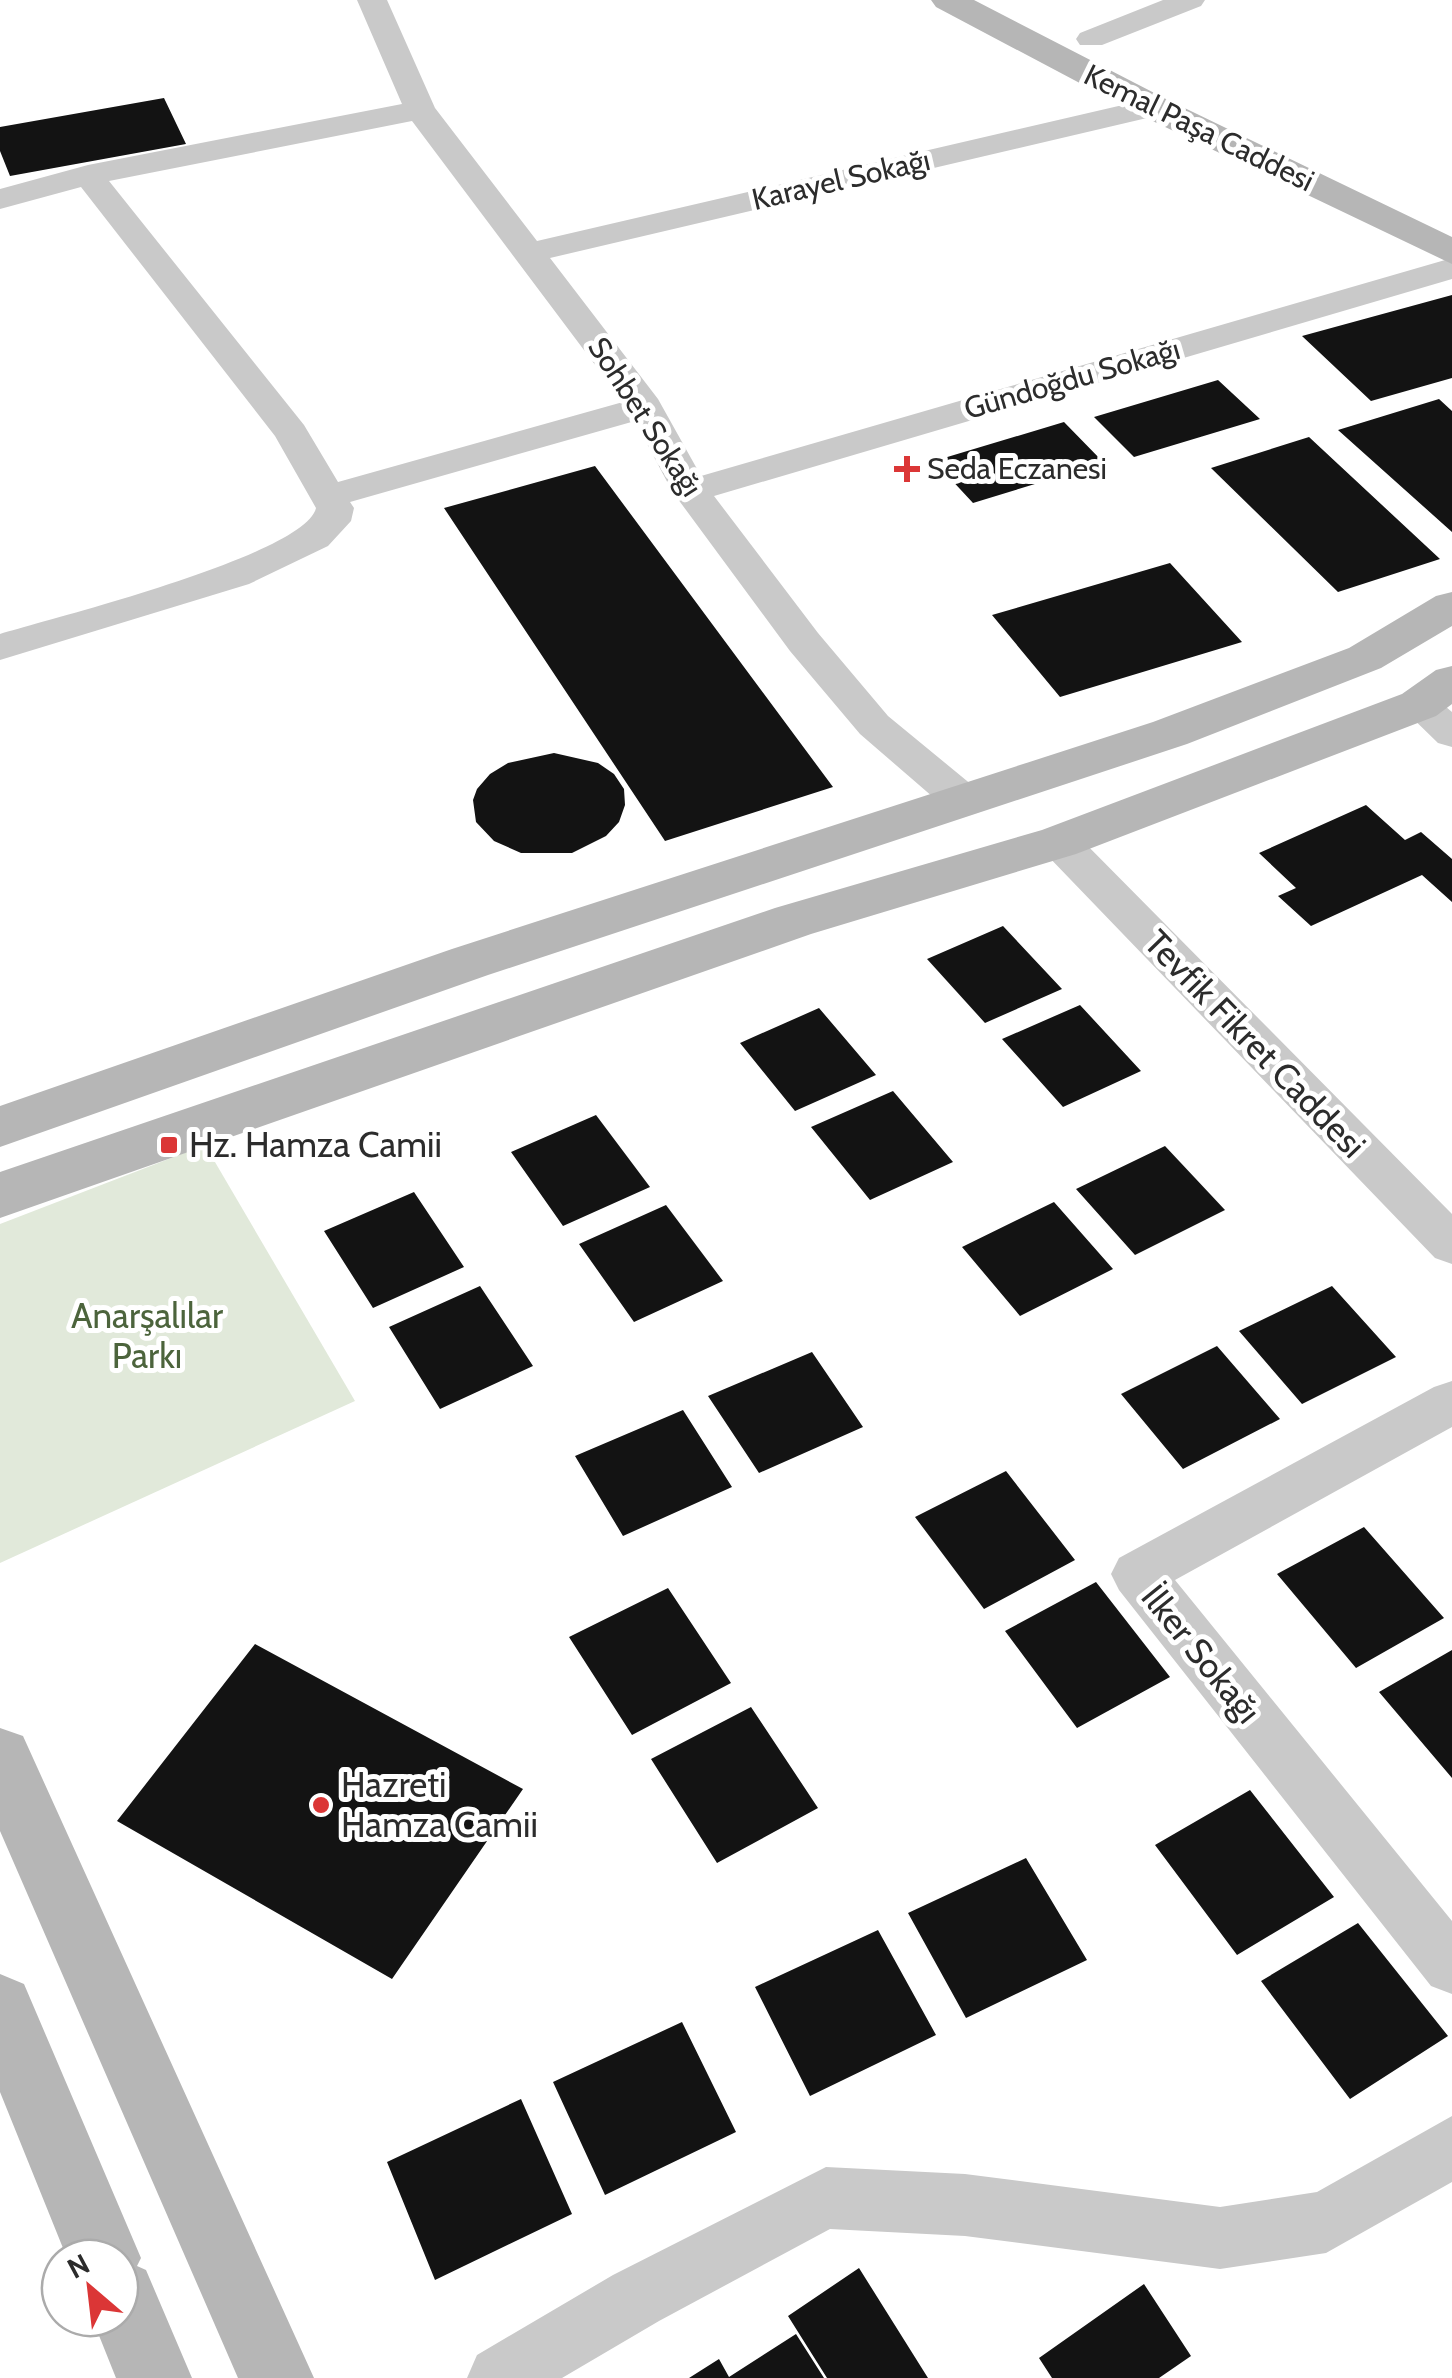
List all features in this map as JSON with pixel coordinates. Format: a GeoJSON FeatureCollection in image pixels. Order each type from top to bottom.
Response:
{"type":"FeatureCollection","features":[{"type":"Feature","properties":{"kind":"street","name":"Sohbet Sokağı"},"geometry":{"type":"LineString","coordinates":[[372,0],[420,110],[645,407],[692,490],[804,642],[874,725],[963,800]]}},
{"type":"Feature","properties":{"kind":"street","name":"Kemal Paşa Caddesi"},"geometry":{"type":"LineString","coordinates":[[948,0],[1153,107],[1452,252]]}},
{"type":"Feature","properties":{"kind":"street","name":"Kemal Paşa Caddesi"},"geometry":{"type":"LineString","coordinates":[[1011,0],[1417,196]]}},
{"type":"Feature","properties":{"kind":"street"},"geometry":{"type":"LineString","coordinates":[[1091,39],[1190,0]]}},
{"type":"Feature","properties":{"kind":"street","name":"Karayel Sokağı"},"geometry":{"type":"LineString","coordinates":[[530,253],[1153,107]]}},
{"type":"Feature","properties":{"kind":"street"},"geometry":{"type":"LineString","coordinates":[[0,199],[88,175],[420,110]]}},
{"type":"Feature","properties":{"kind":"street"},"geometry":{"type":"LineString","coordinates":[[0,647],[235,576],[315,538],[332,521],[335,508],[291,433],[88,175]]}},
{"type":"Feature","properties":{"kind":"street","name":"Gündoğdu Sokağı"},"geometry":{"type":"LineString","coordinates":[[692,490],[1452,268]]}},
{"type":"Feature","properties":{"kind":"street"},"geometry":{"type":"LineString","coordinates":[[330,496],[645,407]]}},
{"type":"Feature","properties":{"kind":"street"},"geometry":{"type":"LineString","coordinates":[[0,1126],[470,962],[1170,733],[1365,658],[1452,606]]}},
{"type":"Feature","properties":{"kind":"street"},"geometry":{"type":"LineString","coordinates":[[1365,658],[1441,706]]}},
{"type":"Feature","properties":{"kind":"street"},"geometry":{"type":"LineString","coordinates":[[0,1197],[16,1188],[424,1045],[756,933],[1058,842],[1441,706]]}},
{"type":"Feature","properties":{"kind":"street","name":"Tevfik Fikret Caddesi"},"geometry":{"type":"LineString","coordinates":[[1058,842],[1452,1245]]}},
{"type":"Feature","properties":{"kind":"street","name":"İlker Sokağı"},"geometry":{"type":"LineString","coordinates":[[1452,1402],[1138,1574],[1452,1966]]}},
{"type":"Feature","properties":{"kind":"street"},"geometry":{"type":"LineString","coordinates":[[0,1756],[276,2378]]}},
{"type":"Feature","properties":{"kind":"street"},"geometry":{"type":"LineString","coordinates":[[0,2006],[96,2238]]}},
{"type":"Feature","properties":{"kind":"street"},"geometry":{"type":"LineString","coordinates":[[500,2378],[636,2298],[826,2198],[965,2205],[1220,2238],[1326,2222],[1452,2148]]}},
{"type":"Feature","properties":{"kind":"street"},"geometry":{"type":"LineString","coordinates":[[137,2338],[154,2378]]}},
{"type":"Feature","properties":{"kind":"green space","name":"Anarşalılar Parkı"},"geometry":{"type":"Polygon","coordinates":[[[205,1145],[355,1401],[0,1563],[0,1224],[205,1145]]]}},
{"type":"Feature","properties":{"kind":"building"},"geometry":{"type":"Polygon","coordinates":[[[164,98],[186,144],[10,176],[0,151],[0,127],[164,98]]]}},
{"type":"Feature","properties":{"kind":"building"},"geometry":{"type":"Polygon","coordinates":[[[1452,295],[1452,378],[1371,401],[1302,336],[1452,295]]]}},
{"type":"Feature","properties":{"kind":"building"},"geometry":{"type":"Polygon","coordinates":[[[1218,380],[1260,419],[1134,457],[1094,417],[1218,380]]]}},
{"type":"Feature","properties":{"kind":"building"},"geometry":{"type":"Polygon","coordinates":[[[1439,399],[1452,411],[1452,532],[1338,430],[1439,399]]]}},
{"type":"Feature","properties":{"kind":"building"},"geometry":{"type":"Polygon","coordinates":[[[1064,422],[1104,463],[973,503],[934,461],[1064,422]]]}},
{"type":"Feature","properties":{"kind":"building"},"geometry":{"type":"Polygon","coordinates":[[[1309,437],[1440,559],[1338,592],[1211,468],[1309,437]]]}},
{"type":"Feature","properties":{"kind":"building"},"geometry":{"type":"Polygon","coordinates":[[[595,466],[833,787],[665,841],[444,508],[595,466]]]}},
{"type":"Feature","properties":{"kind":"building"},"geometry":{"type":"Polygon","coordinates":[[[1170,563],[1242,642],[1060,697],[992,615],[1170,563]]]}},
{"type":"Feature","properties":{"kind":"building"},"geometry":{"type":"Polygon","coordinates":[[[554,753],[598,763],[614,774],[624,789],[625,805],[619,822],[606,836],[572,853],[521,853],[494,841],[476,822],[473,800],[477,789],[490,774],[508,763],[554,753]]]}},
{"type":"Feature","properties":{"kind":"building"},"geometry":{"type":"Polygon","coordinates":[[[1366,805],[1405,840],[1421,832],[1452,859],[1452,902],[1422,875],[1311,926],[1278,896],[1296,888],[1259,853],[1366,805]]]}},
{"type":"Feature","properties":{"kind":"building"},"geometry":{"type":"Polygon","coordinates":[[[1003,926],[1062,989],[985,1023],[927,959],[1003,926]]]}},
{"type":"Feature","properties":{"kind":"building"},"geometry":{"type":"Polygon","coordinates":[[[1080,1005],[1141,1071],[1063,1107],[1002,1039],[1080,1005]]]}},
{"type":"Feature","properties":{"kind":"building"},"geometry":{"type":"Polygon","coordinates":[[[819,1008],[876,1075],[795,1111],[740,1043],[819,1008]]]}},
{"type":"Feature","properties":{"kind":"building"},"geometry":{"type":"Polygon","coordinates":[[[893,1091],[953,1162],[870,1200],[811,1127],[893,1091]]]}},
{"type":"Feature","properties":{"kind":"building"},"geometry":{"type":"Polygon","coordinates":[[[596,1115],[650,1187],[563,1226],[511,1152],[596,1115]]]}},
{"type":"Feature","properties":{"kind":"building"},"geometry":{"type":"Polygon","coordinates":[[[1165,1146],[1225,1210],[1135,1255],[1076,1189],[1165,1146]]]}},
{"type":"Feature","properties":{"kind":"building"},"geometry":{"type":"Polygon","coordinates":[[[414,1192],[464,1267],[373,1308],[324,1231],[414,1192]]]}},
{"type":"Feature","properties":{"kind":"building"},"geometry":{"type":"Polygon","coordinates":[[[1054,1202],[1113,1269],[1020,1316],[962,1247],[1054,1202]]]}},
{"type":"Feature","properties":{"kind":"building"},"geometry":{"type":"Polygon","coordinates":[[[666,1205],[723,1281],[634,1322],[579,1244],[666,1205]]]}},
{"type":"Feature","properties":{"kind":"building"},"geometry":{"type":"Polygon","coordinates":[[[480,1286],[533,1366],[440,1409],[389,1327],[480,1286]]]}},
{"type":"Feature","properties":{"kind":"building"},"geometry":{"type":"Polygon","coordinates":[[[1332,1286],[1396,1357],[1302,1404],[1239,1331],[1332,1286]]]}},
{"type":"Feature","properties":{"kind":"building"},"geometry":{"type":"Polygon","coordinates":[[[1217,1346],[1280,1419],[1183,1469],[1121,1394],[1217,1346]]]}},
{"type":"Feature","properties":{"kind":"building"},"geometry":{"type":"Polygon","coordinates":[[[812,1352],[863,1427],[759,1473],[708,1396],[812,1352]]]}},
{"type":"Feature","properties":{"kind":"building"},"geometry":{"type":"Polygon","coordinates":[[[683,1410],[732,1487],[623,1536],[575,1456],[683,1410]]]}},
{"type":"Feature","properties":{"kind":"building"},"geometry":{"type":"Polygon","coordinates":[[[1006,1471],[1075,1560],[984,1609],[915,1517],[1006,1471]]]}},
{"type":"Feature","properties":{"kind":"building"},"geometry":{"type":"Polygon","coordinates":[[[1364,1527],[1444,1618],[1356,1668],[1277,1574],[1364,1527]]]}},
{"type":"Feature","properties":{"kind":"building"},"geometry":{"type":"Polygon","coordinates":[[[1096,1582],[1170,1677],[1077,1728],[1005,1631],[1096,1582]]]}},
{"type":"Feature","properties":{"kind":"building"},"geometry":{"type":"Polygon","coordinates":[[[668,1588],[731,1683],[632,1735],[569,1637],[668,1588]]]}},
{"type":"Feature","properties":{"kind":"building","name":"Hazreti Hamza Camii"},"geometry":{"type":"Polygon","coordinates":[[[255,1644],[523,1789],[392,1979],[117,1821],[255,1644]]]}},
{"type":"Feature","properties":{"kind":"building"},"geometry":{"type":"Polygon","coordinates":[[[1452,1650],[1452,1778],[1379,1692],[1452,1650]]]}},
{"type":"Feature","properties":{"kind":"building"},"geometry":{"type":"Polygon","coordinates":[[[751,1707],[818,1808],[717,1863],[651,1759],[751,1707]]]}},
{"type":"Feature","properties":{"kind":"building"},"geometry":{"type":"Polygon","coordinates":[[[1250,1790],[1334,1897],[1237,1955],[1155,1845],[1250,1790]]]}},
{"type":"Feature","properties":{"kind":"building"},"geometry":{"type":"Polygon","coordinates":[[[1026,1858],[1087,1960],[966,2018],[908,1913],[1026,1858]]]}},
{"type":"Feature","properties":{"kind":"building"},"geometry":{"type":"Polygon","coordinates":[[[1358,1923],[1448,2036],[1350,2099],[1261,1981],[1358,1923]]]}},
{"type":"Feature","properties":{"kind":"building"},"geometry":{"type":"Polygon","coordinates":[[[878,1930],[936,2035],[810,2096],[755,1987],[878,1930]]]}},
{"type":"Feature","properties":{"kind":"building"},"geometry":{"type":"Polygon","coordinates":[[[682,2022],[736,2132],[605,2195],[553,2082],[682,2022]]]}},
{"type":"Feature","properties":{"kind":"building"},"geometry":{"type":"Polygon","coordinates":[[[521,2099],[572,2214],[435,2280],[387,2162],[521,2099]]]}},
{"type":"Feature","properties":{"kind":"building"},"geometry":{"type":"Polygon","coordinates":[[[859,2268],[928,2378],[827,2378],[788,2316],[859,2268]]]}},
{"type":"Feature","properties":{"kind":"building"},"geometry":{"type":"Polygon","coordinates":[[[1144,2284],[1191,2356],[1159,2378],[1052,2378],[1039,2358],[1144,2284]]]}},
{"type":"Feature","properties":{"kind":"building"},"geometry":{"type":"Polygon","coordinates":[[[796,2334],[824,2378],[689,2378],[719,2359],[729,2377],[796,2334]]]}},
{"type":"Feature","properties":{"kind":"place","name":"Seda Eczanesi"},"geometry":{"type":"Point","coordinates":[907,469]}},
{"type":"Feature","properties":{"kind":"place","name":"Hz. Hamza Camii"},"geometry":{"type":"Point","coordinates":[169,1145]}},
{"type":"Feature","properties":{"kind":"place","name":"Hazreti Hamza Camii"},"geometry":{"type":"Point","coordinates":[321,1805]}}]}
